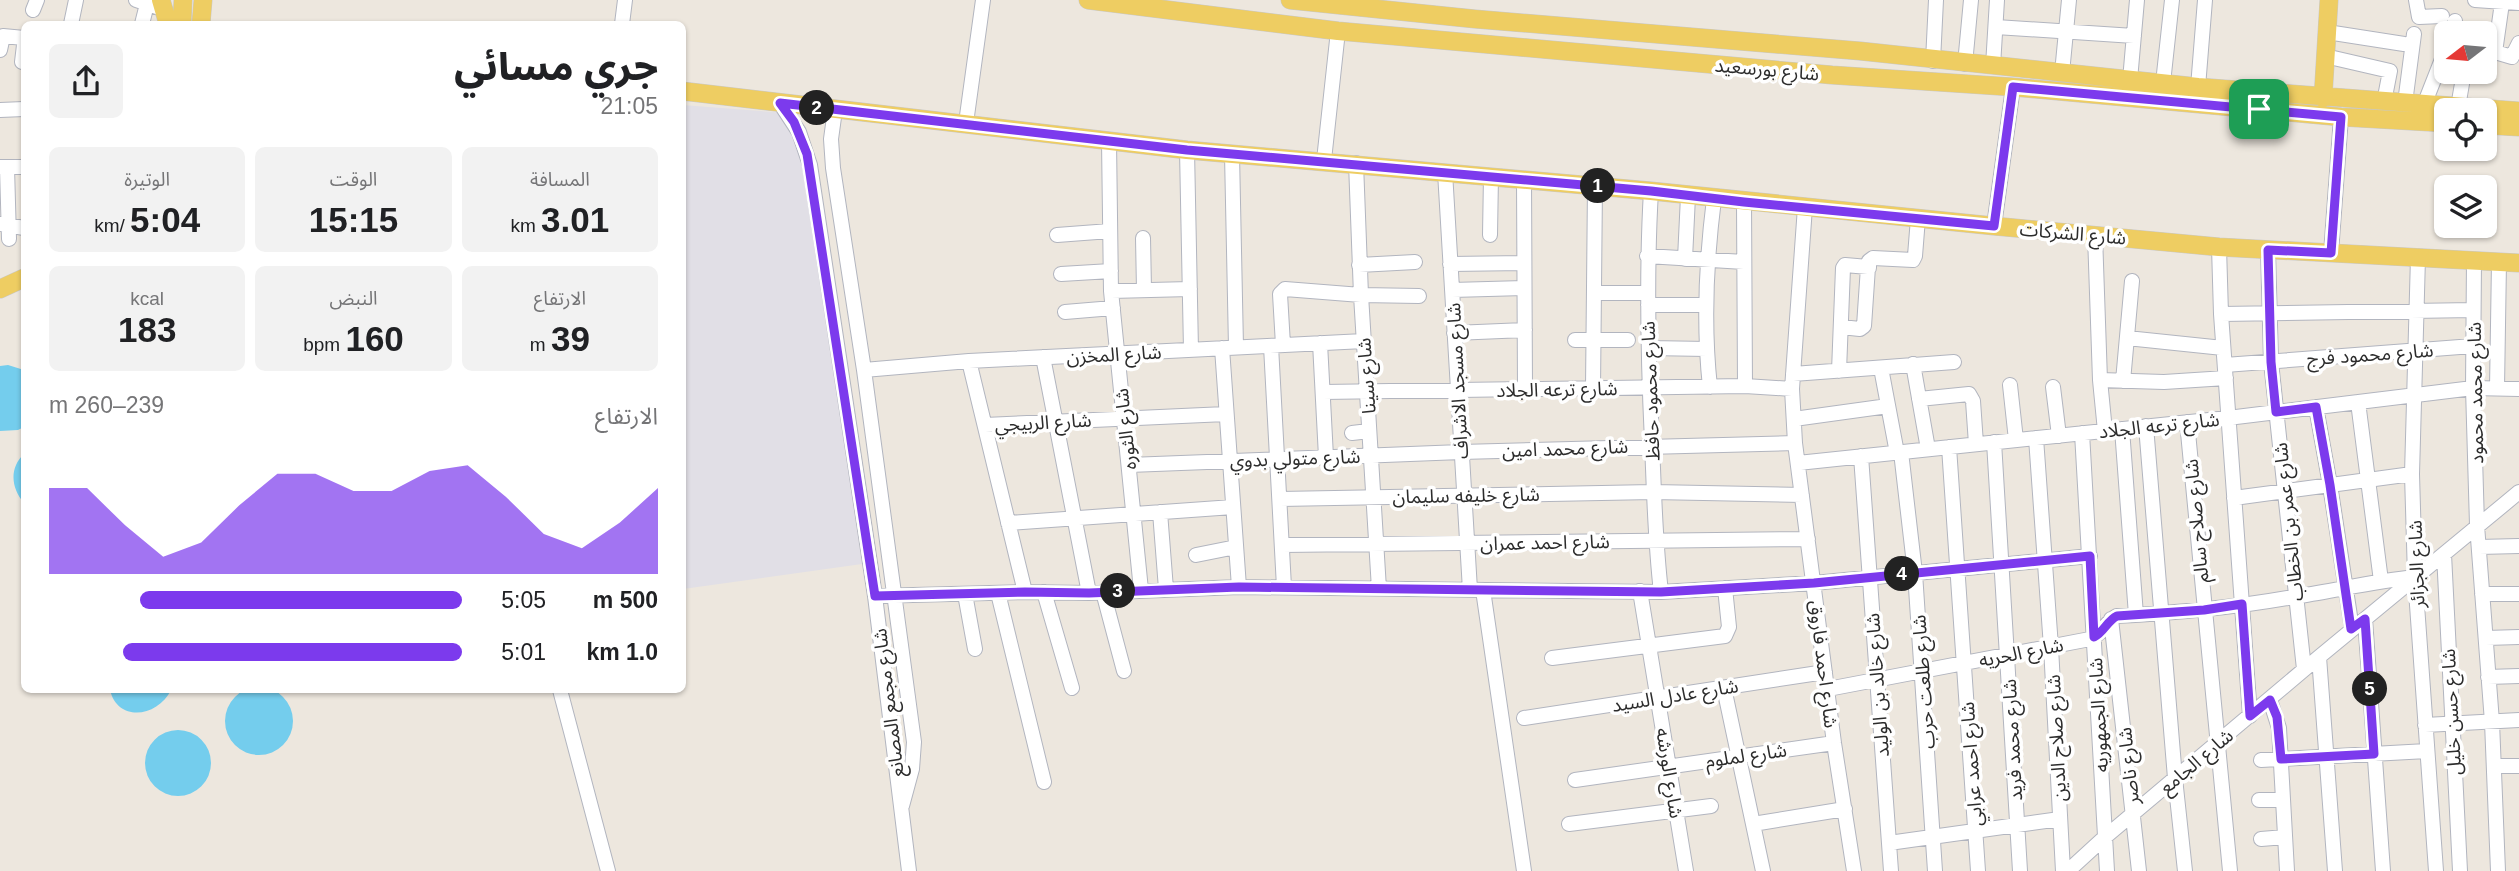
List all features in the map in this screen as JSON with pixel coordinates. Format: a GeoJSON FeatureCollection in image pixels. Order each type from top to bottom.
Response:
{"type":"FeatureCollection","features":[{"type":"Feature","properties":{"kind":"main road"},"geometry":{"type":"LineString","coordinates":[[182,21],[183,0]]}},
{"type":"Feature","properties":{"kind":"main road","name":"شارع بورسعيد"},"geometry":{"type":"LineString","coordinates":[[1088,0],[1338,31],[1832,75],[2013,87],[2341,117],[2434,122]]}},
{"type":"Feature","properties":{"kind":"main road","name":"شارع بورسعيد"},"geometry":{"type":"LineString","coordinates":[[1290,0],[1475,19],[1860,51],[1933,61],[2198,87],[2434,106]]}},
{"type":"Feature","properties":{"kind":"main road"},"geometry":{"type":"LineString","coordinates":[[2323,97],[2329,0]]}},
{"type":"Feature","properties":{"kind":"main road"},"geometry":{"type":"LineString","coordinates":[[1828,49],[1832,59],[1832,75]]}},
{"type":"Feature","properties":{"kind":"main road"},"geometry":{"type":"LineString","coordinates":[[1860,51],[1858,62],[1865,77]]}},
{"type":"Feature","properties":{"kind":"main road","name":"شارع الشركات"},"geometry":{"type":"LineString","coordinates":[[686,91],[1187,150],[1356,163],[1994,226],[2219,247],[2519,263]]}},
{"type":"Feature","properties":{"kind":"main road","name":"شارع بورسعيد"},"geometry":{"type":"LineString","coordinates":[[2497,110],[2519,111]]}},
{"type":"Feature","properties":{"kind":"main road"},"geometry":{"type":"LineString","coordinates":[[2497,126],[2519,127]]}},
{"type":"Feature","properties":{"kind":"main road"},"geometry":{"type":"LineString","coordinates":[[0,289],[21,279]]}},
{"type":"Feature","properties":{"kind":"street"},"geometry":{"type":"LineString","coordinates":[[72,21],[76,0]]}},
{"type":"Feature","properties":{"kind":"street"},"geometry":{"type":"LineString","coordinates":[[622,21],[625,0]]}},
{"type":"Feature","properties":{"kind":"street"},"geometry":{"type":"LineString","coordinates":[[967,123],[982,0]]}},
{"type":"Feature","properties":{"kind":"street"},"geometry":{"type":"LineString","coordinates":[[1933,61],[1936,0]]}},
{"type":"Feature","properties":{"kind":"street"},"geometry":{"type":"LineString","coordinates":[[1965,64],[1971,0]]}},
{"type":"Feature","properties":{"kind":"street"},"geometry":{"type":"LineString","coordinates":[[1993,66],[1997,0]]}},
{"type":"Feature","properties":{"kind":"street"},"geometry":{"type":"LineString","coordinates":[[2062,73],[2069,0]]}},
{"type":"Feature","properties":{"kind":"street"},"geometry":{"type":"LineString","coordinates":[[2130,80],[2137,0]]}},
{"type":"Feature","properties":{"kind":"street"},"geometry":{"type":"LineString","coordinates":[[2163,83],[2172,0]]}},
{"type":"Feature","properties":{"kind":"street"},"geometry":{"type":"LineString","coordinates":[[2198,87],[2205,0]]}},
{"type":"Feature","properties":{"kind":"street"},"geometry":{"type":"LineString","coordinates":[[2416,0],[2419,17],[2440,21]]}},
{"type":"Feature","properties":{"kind":"street"},"geometry":{"type":"LineString","coordinates":[[2475,0],[2519,3]]}},
{"type":"Feature","properties":{"kind":"street"},"geometry":{"type":"LineString","coordinates":[[2502,3],[2494,50],[2512,57],[2519,43]]}},
{"type":"Feature","properties":{"kind":"street"},"geometry":{"type":"LineString","coordinates":[[1996,27],[2134,36]]}},
{"type":"Feature","properties":{"kind":"street"},"geometry":{"type":"LineString","coordinates":[[1324,160],[1338,31]]}},
{"type":"Feature","properties":{"kind":"street"},"geometry":{"type":"LineString","coordinates":[[2327,32],[2409,39],[2405,103]]}},
{"type":"Feature","properties":{"kind":"street"},"geometry":{"type":"LineString","coordinates":[[0,50],[2,37],[21,38]]}},
{"type":"Feature","properties":{"kind":"street"},"geometry":{"type":"LineString","coordinates":[[2325,56],[2390,71],[2384,102]]}},
{"type":"Feature","properties":{"kind":"street"},"geometry":{"type":"LineString","coordinates":[[2424,105],[2434,80]]}},
{"type":"Feature","properties":{"kind":"street"},"geometry":{"type":"LineString","coordinates":[[1994,226],[2013,87]]}},
{"type":"Feature","properties":{"kind":"street","name":"شارع مجمع المصانع"},"geometry":{"type":"LineString","coordinates":[[780,103],[794,122],[807,154],[875,596],[909,871]]}},
{"type":"Feature","properties":{"kind":"street"},"geometry":{"type":"LineString","coordinates":[[0,110],[21,109]]}},
{"type":"Feature","properties":{"kind":"street","name":"شارع مجمع المصانع"},"geometry":{"type":"LineString","coordinates":[[835,110],[831,139],[832,161],[864,370],[914,742],[912,769],[900,811]]}},
{"type":"Feature","properties":{"kind":"street"},"geometry":{"type":"LineString","coordinates":[[2331,253],[2341,117]]}},
{"type":"Feature","properties":{"kind":"street","name":"شارع الثوره"},"geometry":{"type":"LineString","coordinates":[[1109,141],[1111,291],[1141,590]]}},
{"type":"Feature","properties":{"kind":"street"},"geometry":{"type":"LineString","coordinates":[[1187,150],[1191,350]]}},
{"type":"Feature","properties":{"kind":"street"},"geometry":{"type":"LineString","coordinates":[[1232,154],[1227,414],[1239,587]]}},
{"type":"Feature","properties":{"kind":"street","name":"شارع سينا"},"geometry":{"type":"LineString","coordinates":[[1356,163],[1359,265],[1379,589]]}},
{"type":"Feature","properties":{"kind":"street"},"geometry":{"type":"LineString","coordinates":[[4,167],[6,229]]}},
{"type":"Feature","properties":{"kind":"street","name":"شارع مسجد الاشراف"},"geometry":{"type":"LineString","coordinates":[[1445,172],[1467,542],[1524,871]]}},
{"type":"Feature","properties":{"kind":"street"},"geometry":{"type":"LineString","coordinates":[[1490,235],[1491,176]]}},
{"type":"Feature","properties":{"kind":"street"},"geometry":{"type":"LineString","coordinates":[[1524,179],[1525,389]]}},
{"type":"Feature","properties":{"kind":"street"},"geometry":{"type":"LineString","coordinates":[[1593,387],[1595,186]]}},
{"type":"Feature","properties":{"kind":"street","name":"شارع محمود حافظ"},"geometry":{"type":"LineString","coordinates":[[1651,191],[1647,256],[1649,387],[1655,540],[1661,592]]}},
{"type":"Feature","properties":{"kind":"street"},"geometry":{"type":"LineString","coordinates":[[1685,259],[1688,196]]}},
{"type":"Feature","properties":{"kind":"street"},"geometry":{"type":"LineString","coordinates":[[1710,387],[1705,305],[1706,260],[1714,199]]}},
{"type":"Feature","properties":{"kind":"street"},"geometry":{"type":"LineString","coordinates":[[1744,202],[1745,386]]}},
{"type":"Feature","properties":{"kind":"street","name":"شارع احمد فاروق"},"geometry":{"type":"LineString","coordinates":[[1805,206],[1792,389],[1798,463],[1844,809],[1849,870]]}},
{"type":"Feature","properties":{"kind":"street"},"geometry":{"type":"LineString","coordinates":[[1841,327],[1860,329],[1864,326],[1869,261],[1872,258],[1913,260],[1918,218]]}},
{"type":"Feature","properties":{"kind":"street"},"geometry":{"type":"LineString","coordinates":[[1057,235],[1110,231]]}},
{"type":"Feature","properties":{"kind":"street"},"geometry":{"type":"LineString","coordinates":[[2095,235],[2100,380],[2105,430]]}},
{"type":"Feature","properties":{"kind":"street"},"geometry":{"type":"LineString","coordinates":[[1143,238],[1144,290]]}},
{"type":"Feature","properties":{"kind":"street"},"geometry":{"type":"LineString","coordinates":[[2219,247],[2221,314],[2250,716]]}},
{"type":"Feature","properties":{"kind":"street","name":"شارع عمر بن الخطاب"},"geometry":{"type":"LineString","coordinates":[[2268,250],[2271,362],[2304,669]]}},
{"type":"Feature","properties":{"kind":"street"},"geometry":{"type":"LineString","coordinates":[[1647,256],[1744,262]]}},
{"type":"Feature","properties":{"kind":"street","name":"شارع الجزائر"},"geometry":{"type":"LineString","coordinates":[[2418,257],[2413,474],[2415,577],[2436,871]]}},
{"type":"Feature","properties":{"kind":"street","name":"شارع محمد محمود"},"geometry":{"type":"LineString","coordinates":[[2474,260],[2473,388],[2477,525],[2492,722],[2498,871]]}},
{"type":"Feature","properties":{"kind":"street"},"geometry":{"type":"LineString","coordinates":[[1359,265],[1415,262]]}},
{"type":"Feature","properties":{"kind":"street"},"geometry":{"type":"LineString","coordinates":[[2497,388],[2499,262]]}},
{"type":"Feature","properties":{"kind":"street"},"geometry":{"type":"LineString","coordinates":[[1450,264],[1524,263]]}},
{"type":"Feature","properties":{"kind":"street"},"geometry":{"type":"LineString","coordinates":[[1839,371],[1844,266],[1869,268]]}},
{"type":"Feature","properties":{"kind":"street"},"geometry":{"type":"LineString","coordinates":[[1061,274],[1111,271]]}},
{"type":"Feature","properties":{"kind":"street"},"geometry":{"type":"LineString","coordinates":[[2123,381],[2132,281]]}},
{"type":"Feature","properties":{"kind":"street"},"geometry":{"type":"LineString","coordinates":[[1452,290],[1524,288]]}},
{"type":"Feature","properties":{"kind":"street"},"geometry":{"type":"LineString","coordinates":[[1111,291],[1189,289]]}},
{"type":"Feature","properties":{"kind":"street"},"geometry":{"type":"LineString","coordinates":[[1284,587],[1278,459],[1277,346],[1282,291],[1290,289],[1361,295],[1419,296]]}},
{"type":"Feature","properties":{"kind":"street"},"geometry":{"type":"LineString","coordinates":[[1594,293],[1705,305]]}},
{"type":"Feature","properties":{"kind":"street"},"geometry":{"type":"LineString","coordinates":[[1065,312],[1113,308]]}},
{"type":"Feature","properties":{"kind":"street"},"geometry":{"type":"LineString","coordinates":[[2221,314],[2473,310]]}},
{"type":"Feature","properties":{"kind":"street"},"geometry":{"type":"LineString","coordinates":[[1454,333],[1525,330]]}},
{"type":"Feature","properties":{"kind":"street"},"geometry":{"type":"LineString","coordinates":[[2127,338],[2224,348]]}},
{"type":"Feature","properties":{"kind":"street"},"geometry":{"type":"LineString","coordinates":[[1575,340],[1628,340]]}},
{"type":"Feature","properties":{"kind":"street","name":"شارع المخزن"},"geometry":{"type":"LineString","coordinates":[[864,370],[969,361],[1364,341]]}},
{"type":"Feature","properties":{"kind":"street"},"geometry":{"type":"LineString","coordinates":[[1320,343],[1326,457]]}},
{"type":"Feature","properties":{"kind":"street","name":"شارع محمود فرج"},"geometry":{"type":"LineString","coordinates":[[2100,380],[2164,382],[2271,362],[2473,346]]}},
{"type":"Feature","properties":{"kind":"street"},"geometry":{"type":"LineString","coordinates":[[1649,348],[1707,349]]}},
{"type":"Feature","properties":{"kind":"street"},"geometry":{"type":"LineString","coordinates":[[1043,357],[1074,518],[1124,671]]}},
{"type":"Feature","properties":{"kind":"street"},"geometry":{"type":"LineString","coordinates":[[969,361],[1025,592]]}},
{"type":"Feature","properties":{"kind":"street"},"geometry":{"type":"LineString","coordinates":[[1793,374],[1954,362]]}},
{"type":"Feature","properties":{"kind":"street"},"geometry":{"type":"LineString","coordinates":[[1913,364],[1928,449]]}},
{"type":"Feature","properties":{"kind":"street","name":"شارع طلعت حرب"},"geometry":{"type":"LineString","coordinates":[[1881,368],[1899,452],[1915,573],[1935,871]]}},
{"type":"Feature","properties":{"kind":"street"},"geometry":{"type":"LineString","coordinates":[[2010,385],[2016,440]]}},
{"type":"Feature","properties":{"kind":"street","name":"شارع ترعه الجلاد"},"geometry":{"type":"LineString","coordinates":[[1323,392],[1745,386],[1792,389]]}},
{"type":"Feature","properties":{"kind":"street"},"geometry":{"type":"LineString","coordinates":[[2053,387],[2059,436]]}},
{"type":"Feature","properties":{"kind":"street","name":"شارع ترعه الجلاد"},"geometry":{"type":"LineString","coordinates":[[1798,463],[2228,418],[2473,388],[2519,389]]}},
{"type":"Feature","properties":{"kind":"street"},"geometry":{"type":"LineString","coordinates":[[1919,398],[1969,394],[1973,401],[1976,444]]}},
{"type":"Feature","properties":{"kind":"street"},"geometry":{"type":"LineString","coordinates":[[2358,402],[2381,580]]}},
{"type":"Feature","properties":{"kind":"street"},"geometry":{"type":"LineString","coordinates":[[1794,419],[1888,407]]}},
{"type":"Feature","properties":{"kind":"street"},"geometry":{"type":"LineString","coordinates":[[2316,407],[2351,629]]}},
{"type":"Feature","properties":{"kind":"street","name":"شارع الربيجي"},"geometry":{"type":"LineString","coordinates":[[985,425],[1227,414]]}},
{"type":"Feature","properties":{"kind":"street","name":"شارع صلاح سالم"},"geometry":{"type":"LineString","coordinates":[[2187,422],[2230,871]]}},
{"type":"Feature","properties":{"kind":"street"},"geometry":{"type":"LineString","coordinates":[[2146,426],[2185,871]]}},
{"type":"Feature","properties":{"kind":"street"},"geometry":{"type":"LineString","coordinates":[[2122,429],[2136,615]]}},
{"type":"Feature","properties":{"kind":"street"},"geometry":{"type":"LineString","coordinates":[[1352,433],[1369,431]]}},
{"type":"Feature","properties":{"kind":"street","name":"شارع الجمهوريه"},"geometry":{"type":"LineString","coordinates":[[2082,433],[2107,871]]}},
{"type":"Feature","properties":{"kind":"street","name":"شارع صلاح الدين"},"geometry":{"type":"LineString","coordinates":[[2036,438],[2063,871]]}},
{"type":"Feature","properties":{"kind":"street","name":"شارع محمد فريد"},"geometry":{"type":"LineString","coordinates":[[1994,442],[2020,871]]}},
{"type":"Feature","properties":{"kind":"street","name":"شارع محمد امين"},"geometry":{"type":"LineString","coordinates":[[1461,452],[1796,443]]}},
{"type":"Feature","properties":{"kind":"street","name":"شارع احمد عرابي"},"geometry":{"type":"LineString","coordinates":[[1949,447],[1978,871]]}},
{"type":"Feature","properties":{"kind":"street","name":"شارع متولي بدوي"},"geometry":{"type":"LineString","coordinates":[[1129,465],[1461,452]]}},
{"type":"Feature","properties":{"kind":"street","name":"شارع خالد بن الوليد"},"geometry":{"type":"LineString","coordinates":[[1861,456],[1891,871]]}},
{"type":"Feature","properties":{"kind":"street"},"geometry":{"type":"LineString","coordinates":[[2234,498],[2413,474]]}},
{"type":"Feature","properties":{"kind":"street","name":"شارع خليفه سليمان"},"geometry":{"type":"LineString","coordinates":[[1280,499],[1653,492],[1802,495]]}},
{"type":"Feature","properties":{"kind":"street","name":"شارع الجامع"},"geometry":{"type":"LineString","coordinates":[[2068,871],[2351,629],[2516,496]]}},
{"type":"Feature","properties":{"kind":"street"},"geometry":{"type":"LineString","coordinates":[[1008,523],[1234,507]]}},
{"type":"Feature","properties":{"kind":"street"},"geometry":{"type":"LineString","coordinates":[[1160,512],[1166,589]]}},
{"type":"Feature","properties":{"kind":"street","name":"شارع احمد عمران"},"geometry":{"type":"LineString","coordinates":[[1282,545],[1808,539]]}},
{"type":"Feature","properties":{"kind":"street"},"geometry":{"type":"LineString","coordinates":[[2479,547],[2519,546]]}},
{"type":"Feature","properties":{"kind":"street"},"geometry":{"type":"LineString","coordinates":[[1196,555],[1236,547]]}},
{"type":"Feature","properties":{"kind":"street","name":"شارع حسن خليل"},"geometry":{"type":"LineString","coordinates":[[2444,554],[2460,871]]}},
{"type":"Feature","properties":{"kind":"street"},"geometry":{"type":"LineString","coordinates":[[875,596],[1239,587],[1661,592],[1814,583],[2090,556]]}},
{"type":"Feature","properties":{"kind":"street"},"geometry":{"type":"LineString","coordinates":[[2094,637],[2117,616],[2204,610],[2297,597],[2381,580],[2415,577]]}},
{"type":"Feature","properties":{"kind":"street"},"geometry":{"type":"LineString","coordinates":[[1552,657],[1726,636],[1729,627],[1725,588]]}},
{"type":"Feature","properties":{"kind":"street","name":"شارع الورشه"},"geometry":{"type":"LineString","coordinates":[[1640,591],[1686,871]]}},
{"type":"Feature","properties":{"kind":"street"},"geometry":{"type":"LineString","coordinates":[[998,593],[1044,782]]}},
{"type":"Feature","properties":{"kind":"street"},"geometry":{"type":"LineString","coordinates":[[1044,593],[1072,688]]}},
{"type":"Feature","properties":{"kind":"street"},"geometry":{"type":"LineString","coordinates":[[2482,594],[2519,593]]}},
{"type":"Feature","properties":{"kind":"street"},"geometry":{"type":"LineString","coordinates":[[965,594],[975,649]]}},
{"type":"Feature","properties":{"kind":"street","name":"شارع ناصر"},"geometry":{"type":"LineString","coordinates":[[2111,619],[2139,871]]}},
{"type":"Feature","properties":{"kind":"street"},"geometry":{"type":"LineString","coordinates":[[2365,619],[2383,871]]}},
{"type":"Feature","properties":{"kind":"street","name":"شارع الحريه"},"geometry":{"type":"LineString","coordinates":[[1828,689],[2094,637]]}},
{"type":"Feature","properties":{"kind":"street"},"geometry":{"type":"LineString","coordinates":[[2486,638],[2519,637]]}},
{"type":"Feature","properties":{"kind":"street"},"geometry":{"type":"LineString","coordinates":[[2319,657],[2335,871]]}},
{"type":"Feature","properties":{"kind":"street","name":"شارع عادل السيد"},"geometry":{"type":"LineString","coordinates":[[1524,718],[1825,672]]}},
{"type":"Feature","properties":{"kind":"street"},"geometry":{"type":"LineString","coordinates":[[2488,677],[2519,676]]}},
{"type":"Feature","properties":{"kind":"street"},"geometry":{"type":"LineString","coordinates":[[1724,688],[1763,871]]}},
{"type":"Feature","properties":{"kind":"street"},"geometry":{"type":"LineString","coordinates":[[561,693],[608,871]]}},
{"type":"Feature","properties":{"kind":"street"},"geometry":{"type":"LineString","coordinates":[[2270,700],[2277,717],[2287,871]]}},
{"type":"Feature","properties":{"kind":"street"},"geometry":{"type":"LineString","coordinates":[[2425,725],[2519,720]]}},
{"type":"Feature","properties":{"kind":"street","name":"شارع لملوم"},"geometry":{"type":"LineString","coordinates":[[1575,780],[1835,743]]}},
{"type":"Feature","properties":{"kind":"street"},"geometry":{"type":"LineString","coordinates":[[2260,760],[2427,751]]}},
{"type":"Feature","properties":{"kind":"street"},"geometry":{"type":"LineString","coordinates":[[2494,766],[2519,766]]}},
{"type":"Feature","properties":{"kind":"street"},"geometry":{"type":"LineString","coordinates":[[2259,800],[2283,800]]}},
{"type":"Feature","properties":{"kind":"street"},"geometry":{"type":"LineString","coordinates":[[1569,824],[1712,806]]}},
{"type":"Feature","properties":{"kind":"street"},"geometry":{"type":"LineString","coordinates":[[1753,824],[1844,809]]}},
{"type":"Feature","properties":{"kind":"street"},"geometry":{"type":"LineString","coordinates":[[1889,843],[2060,819]]}},
{"type":"Feature","properties":{"kind":"street"},"geometry":{"type":"LineString","coordinates":[[2261,839],[2285,837]]}},
{"type":"Feature","properties":{"kind":"shaded area"},"geometry":{"type":"Polygon","coordinates":[[[686,105],[785,113],[805,150],[862,564],[686,589],[686,105]]]}},
{"type":"Feature","properties":{"kind":"water"},"geometry":{"type":"Polygon","coordinates":[[[8,365],[21,369],[21,428],[18,430],[0,431],[0,366],[8,365]]]}},
{"type":"Feature","properties":{"kind":"water"},"geometry":{"type":"Polygon","coordinates":[[[21,458],[21,498],[14,485],[14,472],[21,458]]]}},
{"type":"Feature","properties":{"kind":"water"},"geometry":{"type":"Polygon","coordinates":[[[111,693],[169,693],[148,711],[129,712],[114,701],[111,693]]]}},
{"type":"Feature","properties":{"kind":"water"},"geometry":{"type":"Polygon","coordinates":[[[240,693],[278,693],[287,702],[292,714],[292,728],[287,740],[278,749],[266,754],[252,754],[240,749],[231,740],[226,728],[228,708],[240,693]]]}},
{"type":"Feature","properties":{"kind":"water"},"geometry":{"type":"Polygon","coordinates":[[[178,730],[191,733],[201,740],[208,750],[211,763],[208,776],[201,786],[191,793],[178,796],[165,793],[155,786],[148,776],[145,763],[148,750],[155,740],[165,733],[178,730]]]}},
{"type":"Feature","properties":{"kind":"route"},"geometry":{"type":"LineString","coordinates":[[2013,87],[2259,109],[2341,117],[2331,253],[2268,250],[2271,362],[2276,412],[2316,407],[2351,629],[2365,619],[2374,754],[2281,759],[2277,717],[2270,700],[2250,716],[2242,604],[2204,610],[2117,616],[2094,637],[2090,556],[1814,583],[1661,592],[1239,587],[1089,593],[875,596],[807,154],[794,122],[780,103],[1187,150],[1324,160],[1994,226],[2013,87]]}}]}
